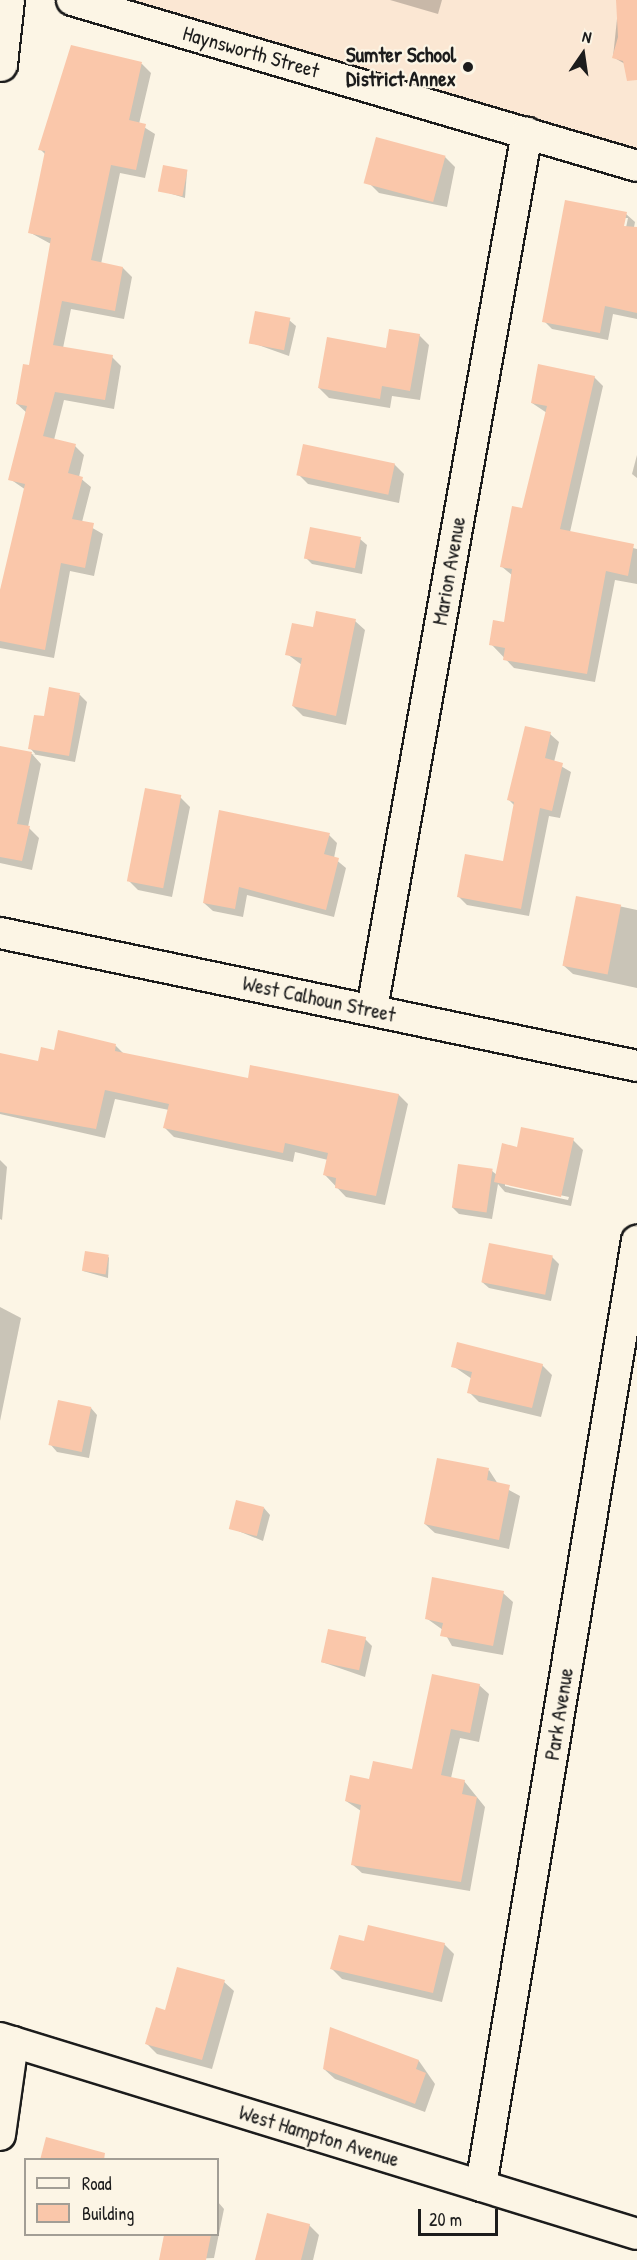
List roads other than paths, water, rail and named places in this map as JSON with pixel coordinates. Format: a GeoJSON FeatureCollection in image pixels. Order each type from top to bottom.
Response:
{"type":"FeatureCollection","features":[{"type":"Feature","properties":{"kind":"street"},"geometry":{"type":"LineString","coordinates":[[0,64],[7,0]]}},
{"type":"Feature","properties":{"kind":"street","name":"Haynsworth Street"},"geometry":{"type":"LineString","coordinates":[[72,0],[637,166]]}},
{"type":"Feature","properties":{"kind":"street","name":"Marion Avenue"},"geometry":{"type":"LineString","coordinates":[[372,1009],[527,133]]}},
{"type":"Feature","properties":{"kind":"street","name":"West Calhoun Street"},"geometry":{"type":"LineString","coordinates":[[0,933],[637,1066]]}},
{"type":"Feature","properties":{"kind":"street","name":"Park Avenue"},"geometry":{"type":"LineString","coordinates":[[481,2186],[637,1241]]}},
{"type":"Feature","properties":{"kind":"street"},"geometry":{"type":"LineString","coordinates":[[0,2135],[6,2040]]}},
{"type":"Feature","properties":{"kind":"street","name":"West Hampton Avenue"},"geometry":{"type":"LineString","coordinates":[[6,2040],[637,2234]]}},
{"type":"Feature","properties":{"kind":"place","name":"Sumter School District Annex"},"geometry":{"type":"Point","coordinates":[468,67]}}]}
